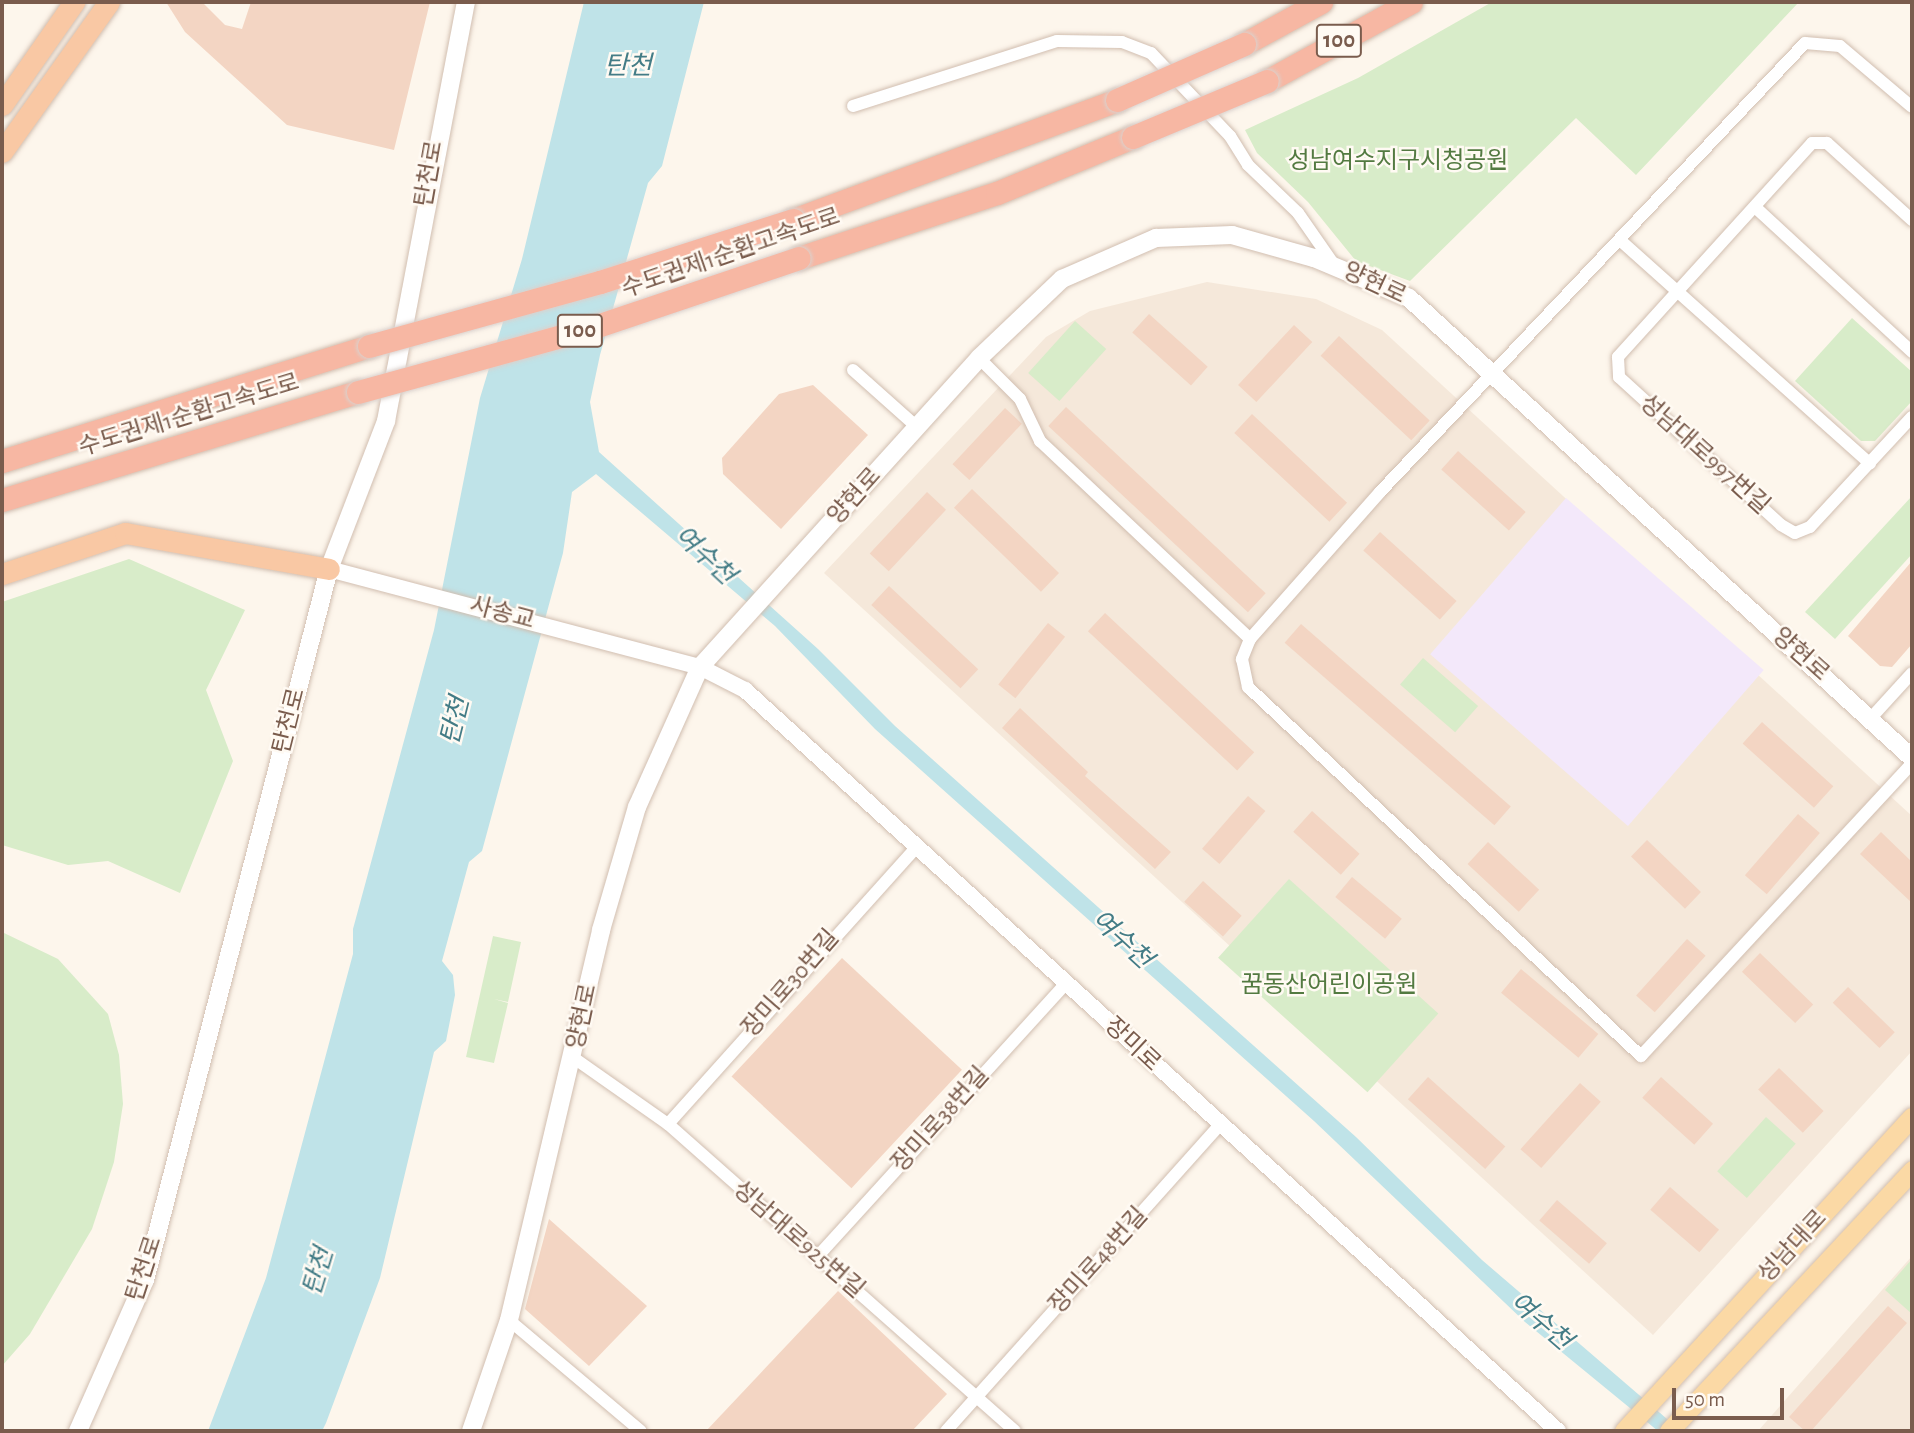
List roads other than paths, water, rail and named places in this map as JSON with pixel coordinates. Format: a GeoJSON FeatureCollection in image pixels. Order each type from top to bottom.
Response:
{"type":"FeatureCollection","features":[{"type":"Feature","properties":{"kind":"highway"},"geometry":{"type":"LineString","coordinates":[[2,105],[74,2]]}},
{"type":"Feature","properties":{"kind":"highway"},"geometry":{"type":"LineString","coordinates":[[2,152],[109,2]]}},
{"type":"Feature","properties":{"kind":"highway","name":"수도권제1순환고속도로"},"geometry":{"type":"LineString","coordinates":[[2,461],[369,346],[600,282],[793,220],[1117,100],[1244,44],[1321,2]]}},
{"type":"Feature","properties":{"kind":"highway","name":"수도권제1순환고속도로"},"geometry":{"type":"LineString","coordinates":[[2,500],[358,392],[591,328],[997,193],[1268,81],[1410,2]]}},
{"type":"Feature","properties":{"kind":"highway"},"geometry":{"type":"LineString","coordinates":[[2,574],[124,533],[329,569]]}},
{"type":"Feature","properties":{"kind":"main road","name":"탄천로"},"geometry":{"type":"LineString","coordinates":[[78,1431],[145,1280],[329,569],[386,421],[466,2]]}},
{"type":"Feature","properties":{"kind":"main road","name":"양현로"},"geometry":{"type":"LineString","coordinates":[[471,1431],[509,1320],[574,1058],[601,930],[637,807],[700,667],[796,564],[979,358],[1062,279],[1156,238],[1232,235],[1335,267],[1409,298],[1870,719],[1912,761]]}},
{"type":"Feature","properties":{"kind":"main road","name":"성남대로"},"geometry":{"type":"LineString","coordinates":[[1624,1431],[1912,1117]]}},
{"type":"Feature","properties":{"kind":"main road","name":"성남대로"},"geometry":{"type":"LineString","coordinates":[[1668,1431],[1912,1170]]}},
{"type":"Feature","properties":{"kind":"street"},"geometry":{"type":"LineString","coordinates":[[853,106],[1057,41],[1122,42],[1151,53],[1203,108],[1248,165],[1298,214],[1335,267]]}},
{"type":"Feature","properties":{"kind":"street"},"geometry":{"type":"LineString","coordinates":[[1912,107],[1840,47],[1805,43],[1250,639],[1242,659],[1248,687],[1641,1056],[1912,761]]}},
{"type":"Feature","properties":{"kind":"street","name":"성남대로997번길"},"geometry":{"type":"LineString","coordinates":[[1912,220],[1827,143],[1812,143],[1618,357],[1619,377],[1781,526],[1796,533],[1810,527],[1912,417]]}},
{"type":"Feature","properties":{"kind":"street"},"geometry":{"type":"LineString","coordinates":[[1755,207],[1912,352]]}},
{"type":"Feature","properties":{"kind":"street"},"geometry":{"type":"LineString","coordinates":[[1621,241],[1870,464]]}},
{"type":"Feature","properties":{"kind":"street"},"geometry":{"type":"LineString","coordinates":[[979,358],[1020,399],[1040,441],[1250,639]]}},
{"type":"Feature","properties":{"kind":"street"},"geometry":{"type":"LineString","coordinates":[[853,370],[918,427]]}},
{"type":"Feature","properties":{"kind":"street","name":"사송교"},"geometry":{"type":"LineString","coordinates":[[329,569],[700,667]]}},
{"type":"Feature","properties":{"kind":"street","name":"장미로"},"geometry":{"type":"LineString","coordinates":[[700,667],[745,690],[1219,1126],[1558,1431]]}},
{"type":"Feature","properties":{"kind":"street"},"geometry":{"type":"LineString","coordinates":[[1870,719],[1912,673]]}},
{"type":"Feature","properties":{"kind":"street","name":"장미로30번길"},"geometry":{"type":"LineString","coordinates":[[668,1124],[917,846]]}},
{"type":"Feature","properties":{"kind":"street","name":"장미로38번길"},"geometry":{"type":"LineString","coordinates":[[817,1257],[1065,984]]}},
{"type":"Feature","properties":{"kind":"street","name":"성남대로925번길"},"geometry":{"type":"LineString","coordinates":[[574,1058],[668,1124],[1015,1431]]}},
{"type":"Feature","properties":{"kind":"street","name":"장미로48번길"},"geometry":{"type":"LineString","coordinates":[[946,1431],[1219,1126]]}},
{"type":"Feature","properties":{"kind":"street"},"geometry":{"type":"LineString","coordinates":[[509,1320],[641,1431]]}},
{"type":"Feature","properties":{"kind":"water","name":"탄천"},"geometry":{"type":"Polygon","coordinates":[[[584,2],[704,2],[662,166],[648,183],[600,355],[590,402],[599,452],[818,649],[895,726],[1356,1137],[1482,1260],[1681,1431],[1658,1431],[1525,1322],[1314,1121],[875,729],[775,626],[596,474],[572,492],[563,553],[482,851],[469,862],[442,961],[453,975],[455,995],[446,1041],[434,1052],[380,1278],[326,1423],[322,1431],[208,1431],[266,1278],[353,954],[353,929],[434,630],[480,398],[522,259],[584,2]]]}},
{"type":"Feature","properties":{"kind":"park label","name":"성남여수지구시청공원"},"geometry":{"type":"Point","coordinates":[1398,162]}},
{"type":"Feature","properties":{"kind":"park label","name":"꿈동산어린이공원"},"geometry":{"type":"Point","coordinates":[1329,986]}},
{"type":"Feature","properties":{"kind":"water label","name":"여수천"},"geometry":{"type":"Point","coordinates":[704,556]}},
{"type":"Feature","properties":{"kind":"water label","name":"여수천"},"geometry":{"type":"Point","coordinates":[1121,940]}},
{"type":"Feature","properties":{"kind":"water label","name":"여수천"},"geometry":{"type":"Point","coordinates":[1540,1322]}}]}
